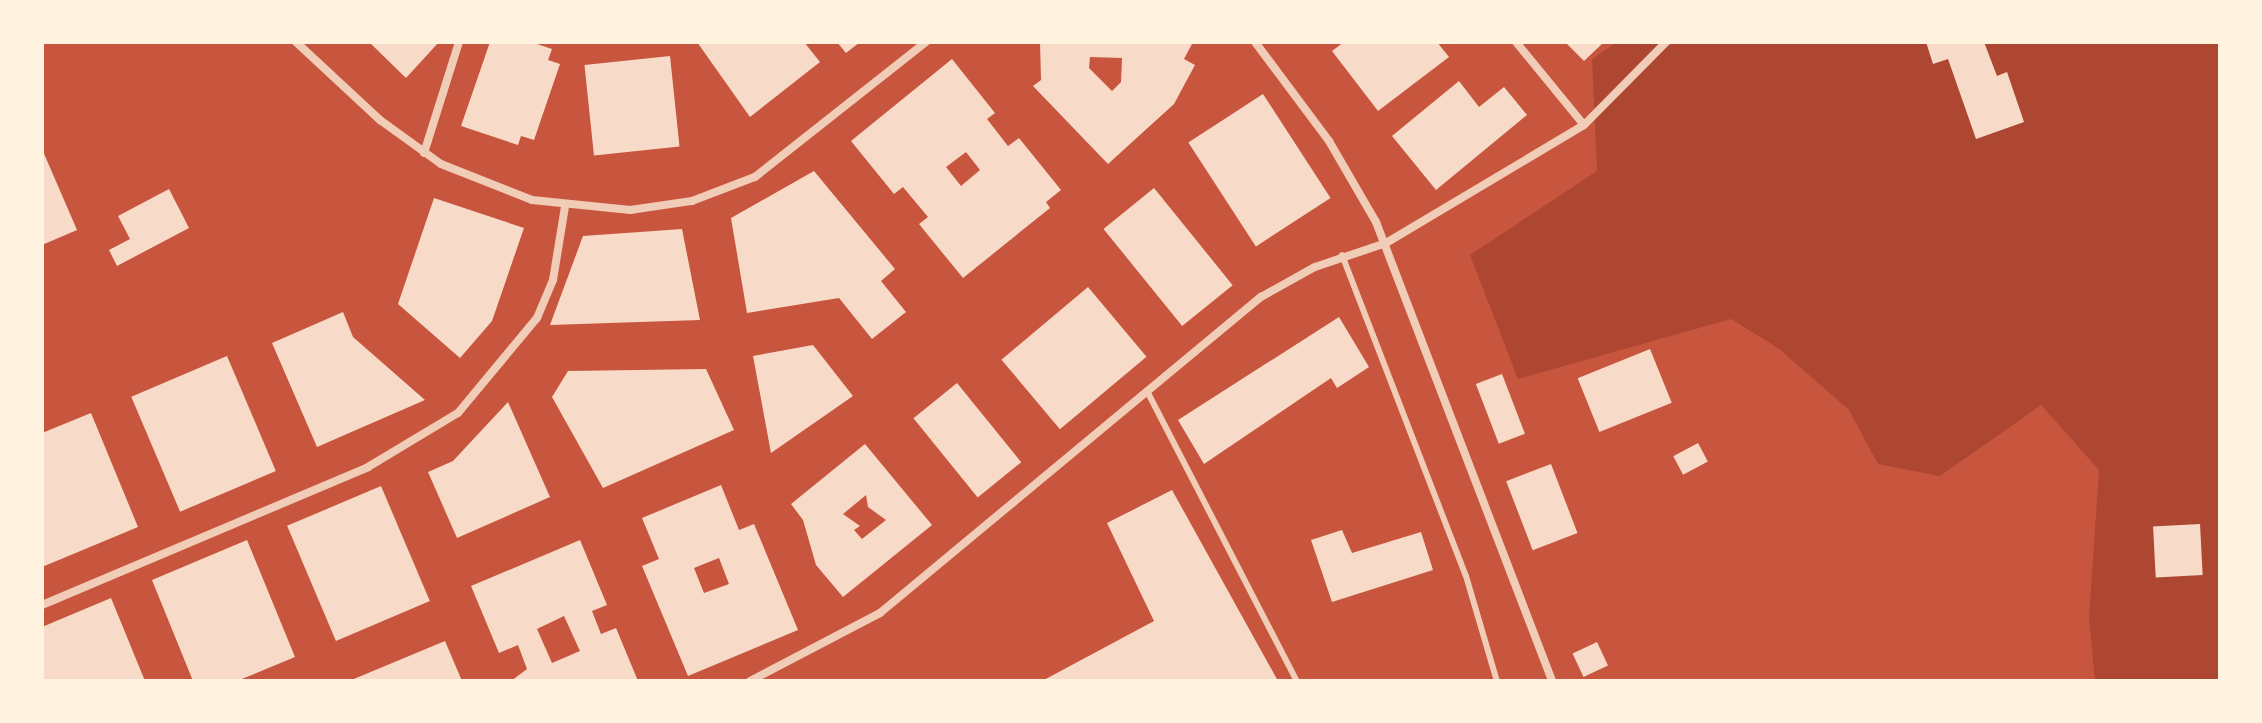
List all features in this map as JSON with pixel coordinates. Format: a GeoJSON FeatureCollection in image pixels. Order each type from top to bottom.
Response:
{"type":"FeatureCollection","features":[{"type":"Feature","properties":{"kind":"street"},"geometry":{"type":"LineString","coordinates":[[296,42],[424,153],[490,187],[565,207],[659,207],[733,187],[782,159],[926,42]]}},
{"type":"Feature","properties":{"kind":"street"},"geometry":{"type":"LineString","coordinates":[[424,153],[459,42]]}},
{"type":"Feature","properties":{"kind":"street"},"geometry":{"type":"LineString","coordinates":[[1255,42],[1329,141],[1386,243],[1552,681]]}},
{"type":"Feature","properties":{"kind":"street"},"geometry":{"type":"LineString","coordinates":[[1516,42],[1584,125]]}},
{"type":"Feature","properties":{"kind":"street"},"geometry":{"type":"LineString","coordinates":[[750,681],[880,613],[1255,302],[1342,255],[1386,243],[1584,125],[1666,42]]}},
{"type":"Feature","properties":{"kind":"street"},"geometry":{"type":"LineString","coordinates":[[42,605],[368,467],[458,413],[537,318],[553,280],[565,207]]}},
{"type":"Feature","properties":{"kind":"lane"},"geometry":{"type":"LineString","coordinates":[[1342,255],[1466,576],[1497,681]]}},
{"type":"Feature","properties":{"kind":"lane"},"geometry":{"type":"LineString","coordinates":[[1147,391],[1297,681]]}},
{"type":"Feature","properties":{"kind":"shaded area"},"geometry":{"type":"Polygon","coordinates":[[[1617,42],[2220,42],[2220,681],[2095,681],[2089,618],[2099,470],[2041,405],[1940,476],[1878,464],[1849,410],[1778,348],[1731,319],[1518,379],[1470,255],[1597,171],[1592,59],[1617,42]]]}},
{"type":"Feature","properties":{"kind":"building"},"geometry":{"type":"Polygon","coordinates":[[[369,42],[439,42],[406,78],[369,42]]]}},
{"type":"Feature","properties":{"kind":"building"},"geometry":{"type":"Polygon","coordinates":[[[490,42],[531,42],[552,49],[548,60],[560,64],[534,140],[521,136],[518,145],[461,126],[490,42]]]}},
{"type":"Feature","properties":{"kind":"building"},"geometry":{"type":"Polygon","coordinates":[[[697,42],[804,42],[820,62],[750,117],[697,42]]]}},
{"type":"Feature","properties":{"kind":"building"},"geometry":{"type":"Polygon","coordinates":[[[837,42],[860,42],[846,53],[837,42]]]}},
{"type":"Feature","properties":{"kind":"building"},"geometry":{"type":"Polygon","coordinates":[[[1040,42],[1193,42],[1184,59],[1195,65],[1174,104],[1108,164],[1033,86],[1041,80],[1040,42]],[[1090,57],[1089,68],[1112,91],[1121,82],[1122,58],[1090,57]]]}},
{"type":"Feature","properties":{"kind":"building"},"geometry":{"type":"Polygon","coordinates":[[[1344,42],[1437,42],[1449,57],[1378,111],[1332,51],[1344,42]]]}},
{"type":"Feature","properties":{"kind":"building"},"geometry":{"type":"Polygon","coordinates":[[[1565,42],[1604,42],[1584,61],[1565,42]]]}},
{"type":"Feature","properties":{"kind":"building"},"geometry":{"type":"Polygon","coordinates":[[[1926,42],[1984,42],[1997,76],[2007,72],[2024,122],[1976,139],[1948,59],[1933,64],[1926,42]]]}},
{"type":"Feature","properties":{"kind":"building"},"geometry":{"type":"Polygon","coordinates":[[[670,56],[680,147],[594,155],[584,65],[670,56]]]}},
{"type":"Feature","properties":{"kind":"building"},"geometry":{"type":"Polygon","coordinates":[[[952,59],[995,113],[987,119],[1008,146],[1019,138],[1061,190],[1046,202],[1050,208],[963,278],[919,224],[928,217],[903,187],[894,194],[851,141],[952,59]],[[966,152],[946,167],[961,186],[980,170],[966,152]]]}},
{"type":"Feature","properties":{"kind":"building"},"geometry":{"type":"Polygon","coordinates":[[[1459,81],[1479,107],[1504,87],[1527,115],[1436,190],[1392,136],[1459,81]]]}},
{"type":"Feature","properties":{"kind":"building"},"geometry":{"type":"Polygon","coordinates":[[[1263,94],[1331,198],[1256,246],[1188,142],[1263,94]]]}},
{"type":"Feature","properties":{"kind":"building"},"geometry":{"type":"Polygon","coordinates":[[[42,149],[77,230],[42,245],[42,149]]]}},
{"type":"Feature","properties":{"kind":"building"},"geometry":{"type":"Polygon","coordinates":[[[814,171],[895,269],[881,281],[906,312],[872,339],[839,298],[747,313],[731,218],[814,171]]]}},
{"type":"Feature","properties":{"kind":"building"},"geometry":{"type":"Polygon","coordinates":[[[1154,188],[1233,285],[1182,326],[1103,229],[1154,188]]]}},
{"type":"Feature","properties":{"kind":"building"},"geometry":{"type":"Polygon","coordinates":[[[169,189],[189,228],[117,266],[109,250],[130,239],[118,216],[169,189]]]}},
{"type":"Feature","properties":{"kind":"building"},"geometry":{"type":"Polygon","coordinates":[[[434,198],[524,228],[492,321],[460,358],[398,304],[434,198]]]}},
{"type":"Feature","properties":{"kind":"building"},"geometry":{"type":"Polygon","coordinates":[[[682,229],[700,320],[550,325],[583,236],[682,229]]]}},
{"type":"Feature","properties":{"kind":"building"},"geometry":{"type":"Polygon","coordinates":[[[1088,287],[1146,357],[1060,429],[1001,360],[1088,287]]]}},
{"type":"Feature","properties":{"kind":"building"},"geometry":{"type":"Polygon","coordinates":[[[343,312],[353,337],[425,400],[317,447],[272,343],[343,312]]]}},
{"type":"Feature","properties":{"kind":"building"},"geometry":{"type":"Polygon","coordinates":[[[1339,317],[1369,367],[1337,388],[1331,378],[1204,464],[1178,420],[1339,317]]]}},
{"type":"Feature","properties":{"kind":"building"},"geometry":{"type":"Polygon","coordinates":[[[813,345],[853,396],[771,453],[753,356],[813,345]]]}},
{"type":"Feature","properties":{"kind":"building"},"geometry":{"type":"Polygon","coordinates":[[[1650,349],[1672,403],[1599,432],[1578,378],[1650,349]]]}},
{"type":"Feature","properties":{"kind":"building"},"geometry":{"type":"Polygon","coordinates":[[[227,356],[276,471],[180,512],[131,397],[227,356]]]}},
{"type":"Feature","properties":{"kind":"building"},"geometry":{"type":"Polygon","coordinates":[[[706,369],[734,430],[603,488],[552,397],[568,371],[706,369]]]}},
{"type":"Feature","properties":{"kind":"building"},"geometry":{"type":"Polygon","coordinates":[[[1502,374],[1525,434],[1499,444],[1476,384],[1502,374]]]}},
{"type":"Feature","properties":{"kind":"building"},"geometry":{"type":"Polygon","coordinates":[[[957,383],[1021,462],[978,498],[913,418],[957,383]]]}},
{"type":"Feature","properties":{"kind":"building"},"geometry":{"type":"Polygon","coordinates":[[[508,402],[550,497],[457,538],[428,472],[453,461],[508,402]]]}},
{"type":"Feature","properties":{"kind":"building"},"geometry":{"type":"Polygon","coordinates":[[[91,413],[138,527],[42,567],[42,433],[91,413]]]}},
{"type":"Feature","properties":{"kind":"building"},"geometry":{"type":"Polygon","coordinates":[[[1698,443],[1708,462],[1683,475],[1673,456],[1698,443]]]}},
{"type":"Feature","properties":{"kind":"building"},"geometry":{"type":"Polygon","coordinates":[[[865,444],[932,525],[843,597],[816,565],[803,520],[791,504],[865,444]],[[866,495],[843,514],[860,526],[854,530],[862,539],[886,520],[868,507],[866,495]]]}},
{"type":"Feature","properties":{"kind":"building"},"geometry":{"type":"Polygon","coordinates":[[[1551,464],[1578,533],[1533,550],[1506,481],[1551,464]]]}},
{"type":"Feature","properties":{"kind":"building"},"geometry":{"type":"Polygon","coordinates":[[[721,485],[739,530],[754,524],[798,630],[688,676],[642,566],[659,559],[642,518],[721,485]],[[719,558],[694,568],[704,593],[729,584],[719,558]]]}},
{"type":"Feature","properties":{"kind":"building"},"geometry":{"type":"Polygon","coordinates":[[[381,486],[430,601],[336,641],[287,526],[381,486]]]}},
{"type":"Feature","properties":{"kind":"building"},"geometry":{"type":"Polygon","coordinates":[[[1172,490],[1278,681],[1042,681],[1154,621],[1107,523],[1172,490]]]}},
{"type":"Feature","properties":{"kind":"building"},"geometry":{"type":"Polygon","coordinates":[[[2200,524],[2203,575],[2156,577],[2153,526],[2200,524]]]}},
{"type":"Feature","properties":{"kind":"building"},"geometry":{"type":"Polygon","coordinates":[[[1342,530],[1352,553],[1421,532],[1433,570],[1332,602],[1311,540],[1342,530]]]}},
{"type":"Feature","properties":{"kind":"building"},"geometry":{"type":"Polygon","coordinates":[[[247,540],[295,657],[237,681],[193,681],[152,580],[247,540]]]}},
{"type":"Feature","properties":{"kind":"building"},"geometry":{"type":"Polygon","coordinates":[[[580,540],[607,605],[592,611],[601,634],[616,628],[638,681],[511,681],[527,669],[518,645],[499,653],[471,586],[580,540]],[[564,616],[537,629],[552,663],[580,651],[564,616]]]}},
{"type":"Feature","properties":{"kind":"building"},"geometry":{"type":"Polygon","coordinates":[[[111,598],[145,681],[42,681],[42,627],[111,598]]]}},
{"type":"Feature","properties":{"kind":"building"},"geometry":{"type":"Polygon","coordinates":[[[445,641],[462,681],[349,681],[445,641]]]}},
{"type":"Feature","properties":{"kind":"building"},"geometry":{"type":"Polygon","coordinates":[[[1597,642],[1608,666],[1584,677],[1573,653],[1597,642]]]}}]}
